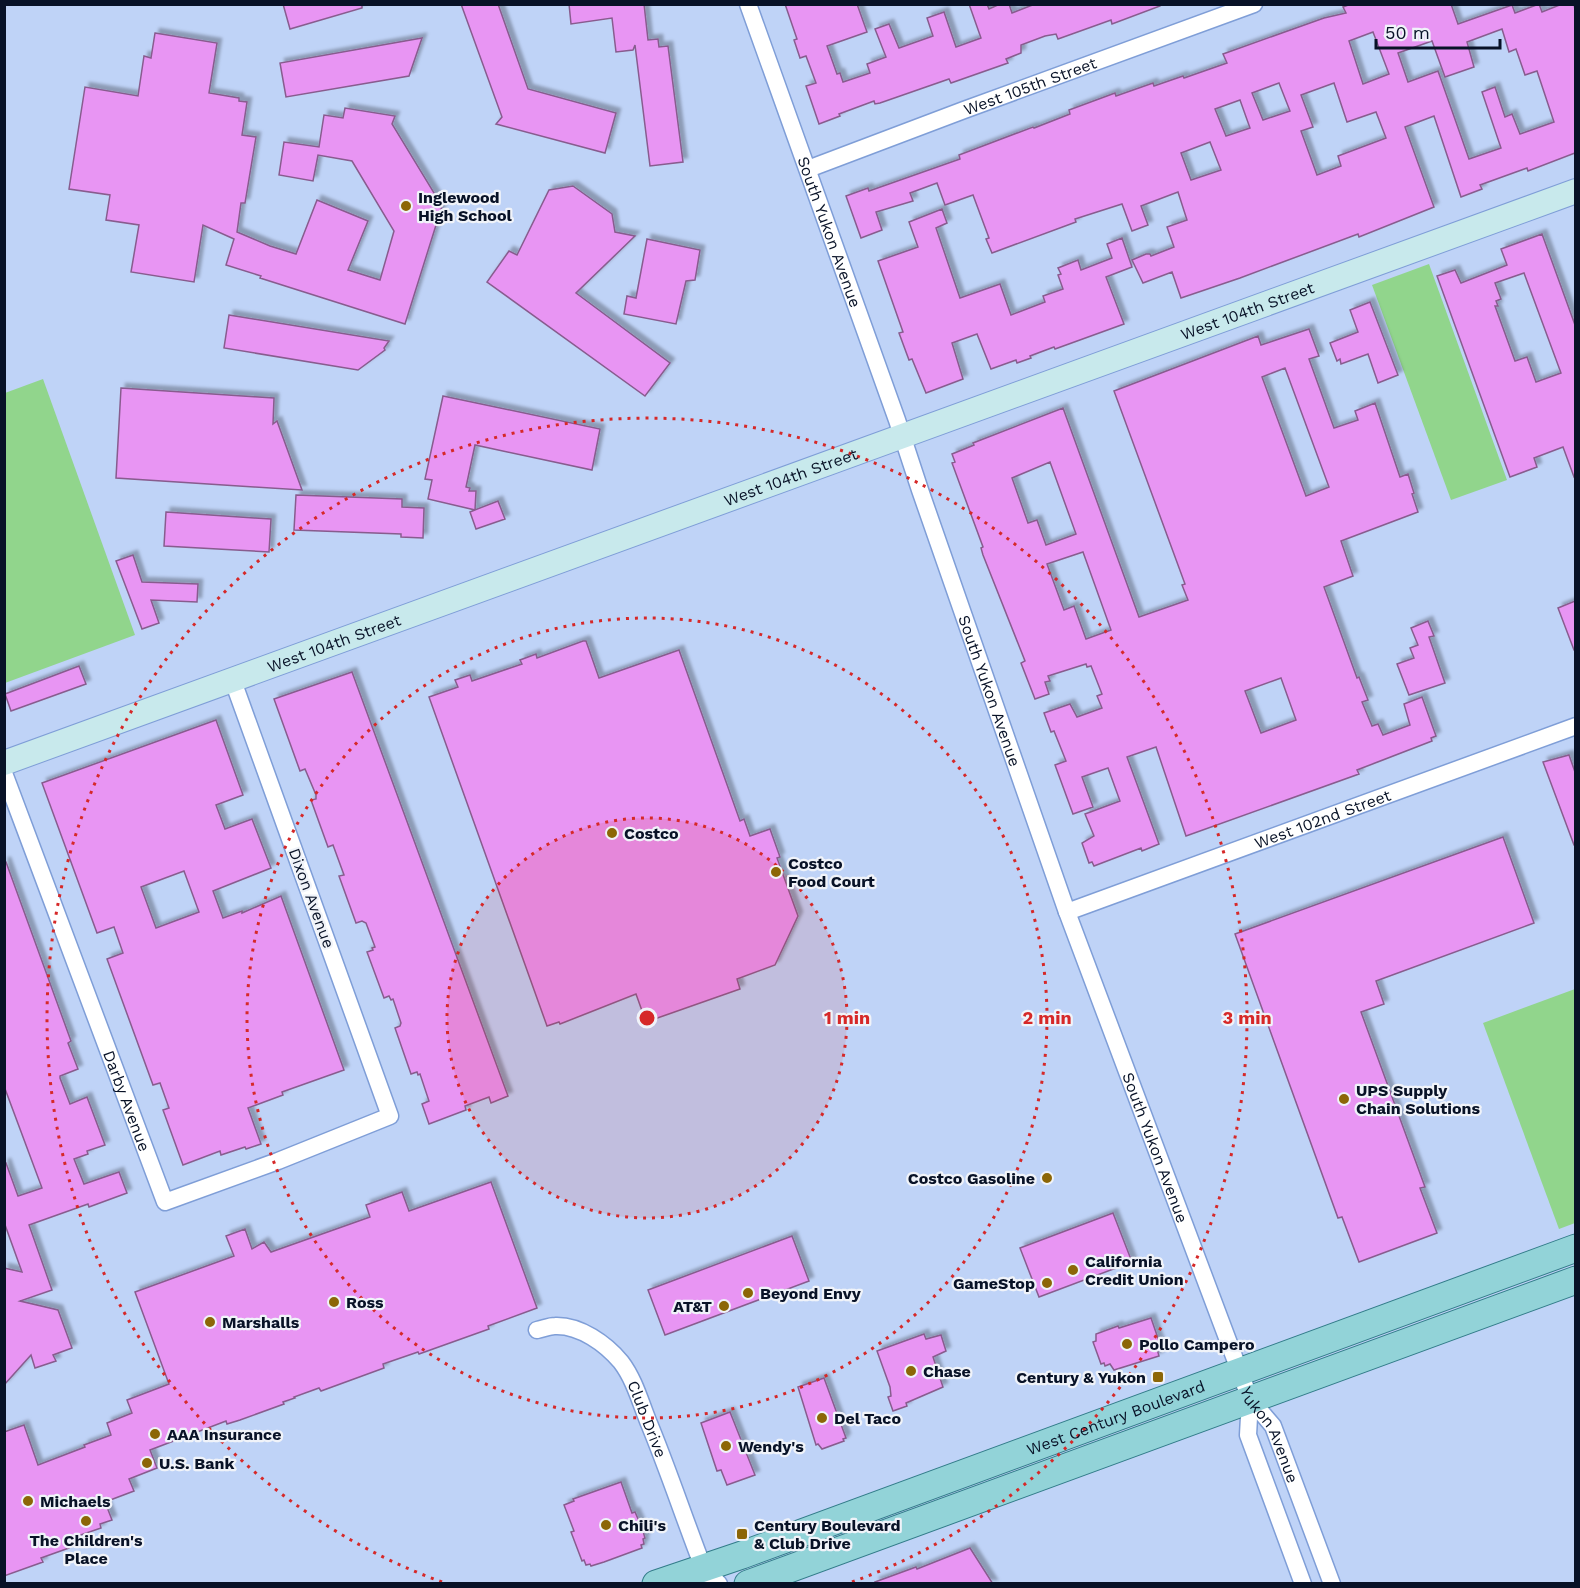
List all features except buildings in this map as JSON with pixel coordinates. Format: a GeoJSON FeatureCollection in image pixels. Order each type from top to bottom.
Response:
{"type":"FeatureCollection","features":[{"type":"Feature","properties":{"kind":"main road","name":"West Century Boulevard"},"geometry":{"type":"LineString","coordinates":[[656,1584],[708,1578],[753,1551],[1575,1248]]}},
{"type":"Feature","properties":{"kind":"main road","name":"West Century Boulevard"},"geometry":{"type":"LineString","coordinates":[[748,1584],[1575,1280]]}},
{"type":"Feature","properties":{"kind":"street","name":"South Yukon Avenue"},"geometry":{"type":"LineString","coordinates":[[748,4],[903,436],[1067,912],[1250,1399]]}},
{"type":"Feature","properties":{"kind":"street","name":"West 105th Street"},"geometry":{"type":"LineString","coordinates":[[808,169],[1254,4]]}},
{"type":"Feature","properties":{"kind":"street","name":"West 104th Street"},"geometry":{"type":"LineString","coordinates":[[4,763],[1575,191]]}},
{"type":"Feature","properties":{"kind":"street","name":"Dixon Avenue"},"geometry":{"type":"LineString","coordinates":[[233,681],[390,1116]]}},
{"type":"Feature","properties":{"kind":"street","name":"West 102nd Street"},"geometry":{"type":"LineString","coordinates":[[1067,912],[1575,726]]}},
{"type":"Feature","properties":{"kind":"street","name":"Darby Avenue"},"geometry":{"type":"LineString","coordinates":[[4,773],[165,1202],[278,1161],[390,1116]]}},
{"type":"Feature","properties":{"kind":"street","name":"Club Drive"},"geometry":{"type":"LineString","coordinates":[[537,1330],[555,1326],[573,1329],[594,1338],[623,1364],[633,1382],[668,1469],[708,1578]]}},
{"type":"Feature","properties":{"kind":"street","name":"Yukon Avenue"},"geometry":{"type":"LineString","coordinates":[[1250,1399],[1248,1435],[1302,1584]]}},
{"type":"Feature","properties":{"kind":"street","name":"Yukon Avenue"},"geometry":{"type":"LineString","coordinates":[[1250,1399],[1273,1426],[1332,1584]]}},
{"type":"Feature","properties":{"kind":"green space"},"geometry":{"type":"Polygon","coordinates":[[[1429,264],[1507,480],[1451,500],[1372,285],[1429,264]]]}},
{"type":"Feature","properties":{"kind":"green space"},"geometry":{"type":"Polygon","coordinates":[[[43,379],[135,635],[5,683],[5,393],[43,379]]]}},
{"type":"Feature","properties":{"kind":"green space"},"geometry":{"type":"Polygon","coordinates":[[[1575,989],[1575,1223],[1559,1229],[1483,1023],[1575,989]]]}},
{"type":"Feature","properties":{"kind":"place","name":"Inglewood High School"},"geometry":{"type":"Point","coordinates":[406,206]}},
{"type":"Feature","properties":{"kind":"place","name":"Costco"},"geometry":{"type":"Point","coordinates":[612,833]}},
{"type":"Feature","properties":{"kind":"place","name":"Costco Food Court"},"geometry":{"type":"Point","coordinates":[776,872]}},
{"type":"Feature","properties":{"kind":"place","name":"UPS Supply Chain Solutions"},"geometry":{"type":"Point","coordinates":[1344,1099]}},
{"type":"Feature","properties":{"kind":"place","name":"Costco Gasoline"},"geometry":{"type":"Point","coordinates":[1047,1178]}},
{"type":"Feature","properties":{"kind":"place","name":"California Credit Union"},"geometry":{"type":"Point","coordinates":[1073,1270]}},
{"type":"Feature","properties":{"kind":"place","name":"GameStop"},"geometry":{"type":"Point","coordinates":[1047,1283]}},
{"type":"Feature","properties":{"kind":"place","name":"Beyond Envy"},"geometry":{"type":"Point","coordinates":[748,1293]}},
{"type":"Feature","properties":{"kind":"place","name":"Ross"},"geometry":{"type":"Point","coordinates":[334,1302]}},
{"type":"Feature","properties":{"kind":"place","name":"AT&T"},"geometry":{"type":"Point","coordinates":[724,1306]}},
{"type":"Feature","properties":{"kind":"place","name":"Marshalls"},"geometry":{"type":"Point","coordinates":[210,1322]}},
{"type":"Feature","properties":{"kind":"place","name":"Pollo Campero"},"geometry":{"type":"Point","coordinates":[1127,1344]}},
{"type":"Feature","properties":{"kind":"place","name":"Chase"},"geometry":{"type":"Point","coordinates":[911,1371]}},
{"type":"Feature","properties":{"kind":"place","name":"Century & Yukon"},"geometry":{"type":"Point","coordinates":[1158,1377]}},
{"type":"Feature","properties":{"kind":"place","name":"Del Taco"},"geometry":{"type":"Point","coordinates":[822,1418]}},
{"type":"Feature","properties":{"kind":"place","name":"AAA Insurance"},"geometry":{"type":"Point","coordinates":[155,1434]}},
{"type":"Feature","properties":{"kind":"place","name":"Wendy's"},"geometry":{"type":"Point","coordinates":[726,1446]}},
{"type":"Feature","properties":{"kind":"place","name":"U.S. Bank"},"geometry":{"type":"Point","coordinates":[147,1463]}},
{"type":"Feature","properties":{"kind":"place","name":"Michaels"},"geometry":{"type":"Point","coordinates":[28,1501]}},
{"type":"Feature","properties":{"kind":"place","name":"The Children's Place"},"geometry":{"type":"Point","coordinates":[86,1521]}},
{"type":"Feature","properties":{"kind":"place","name":"Chili's"},"geometry":{"type":"Point","coordinates":[606,1525]}},
{"type":"Feature","properties":{"kind":"place","name":"Century Boulevard & Club Drive"},"geometry":{"type":"Point","coordinates":[742,1534]}}]}
